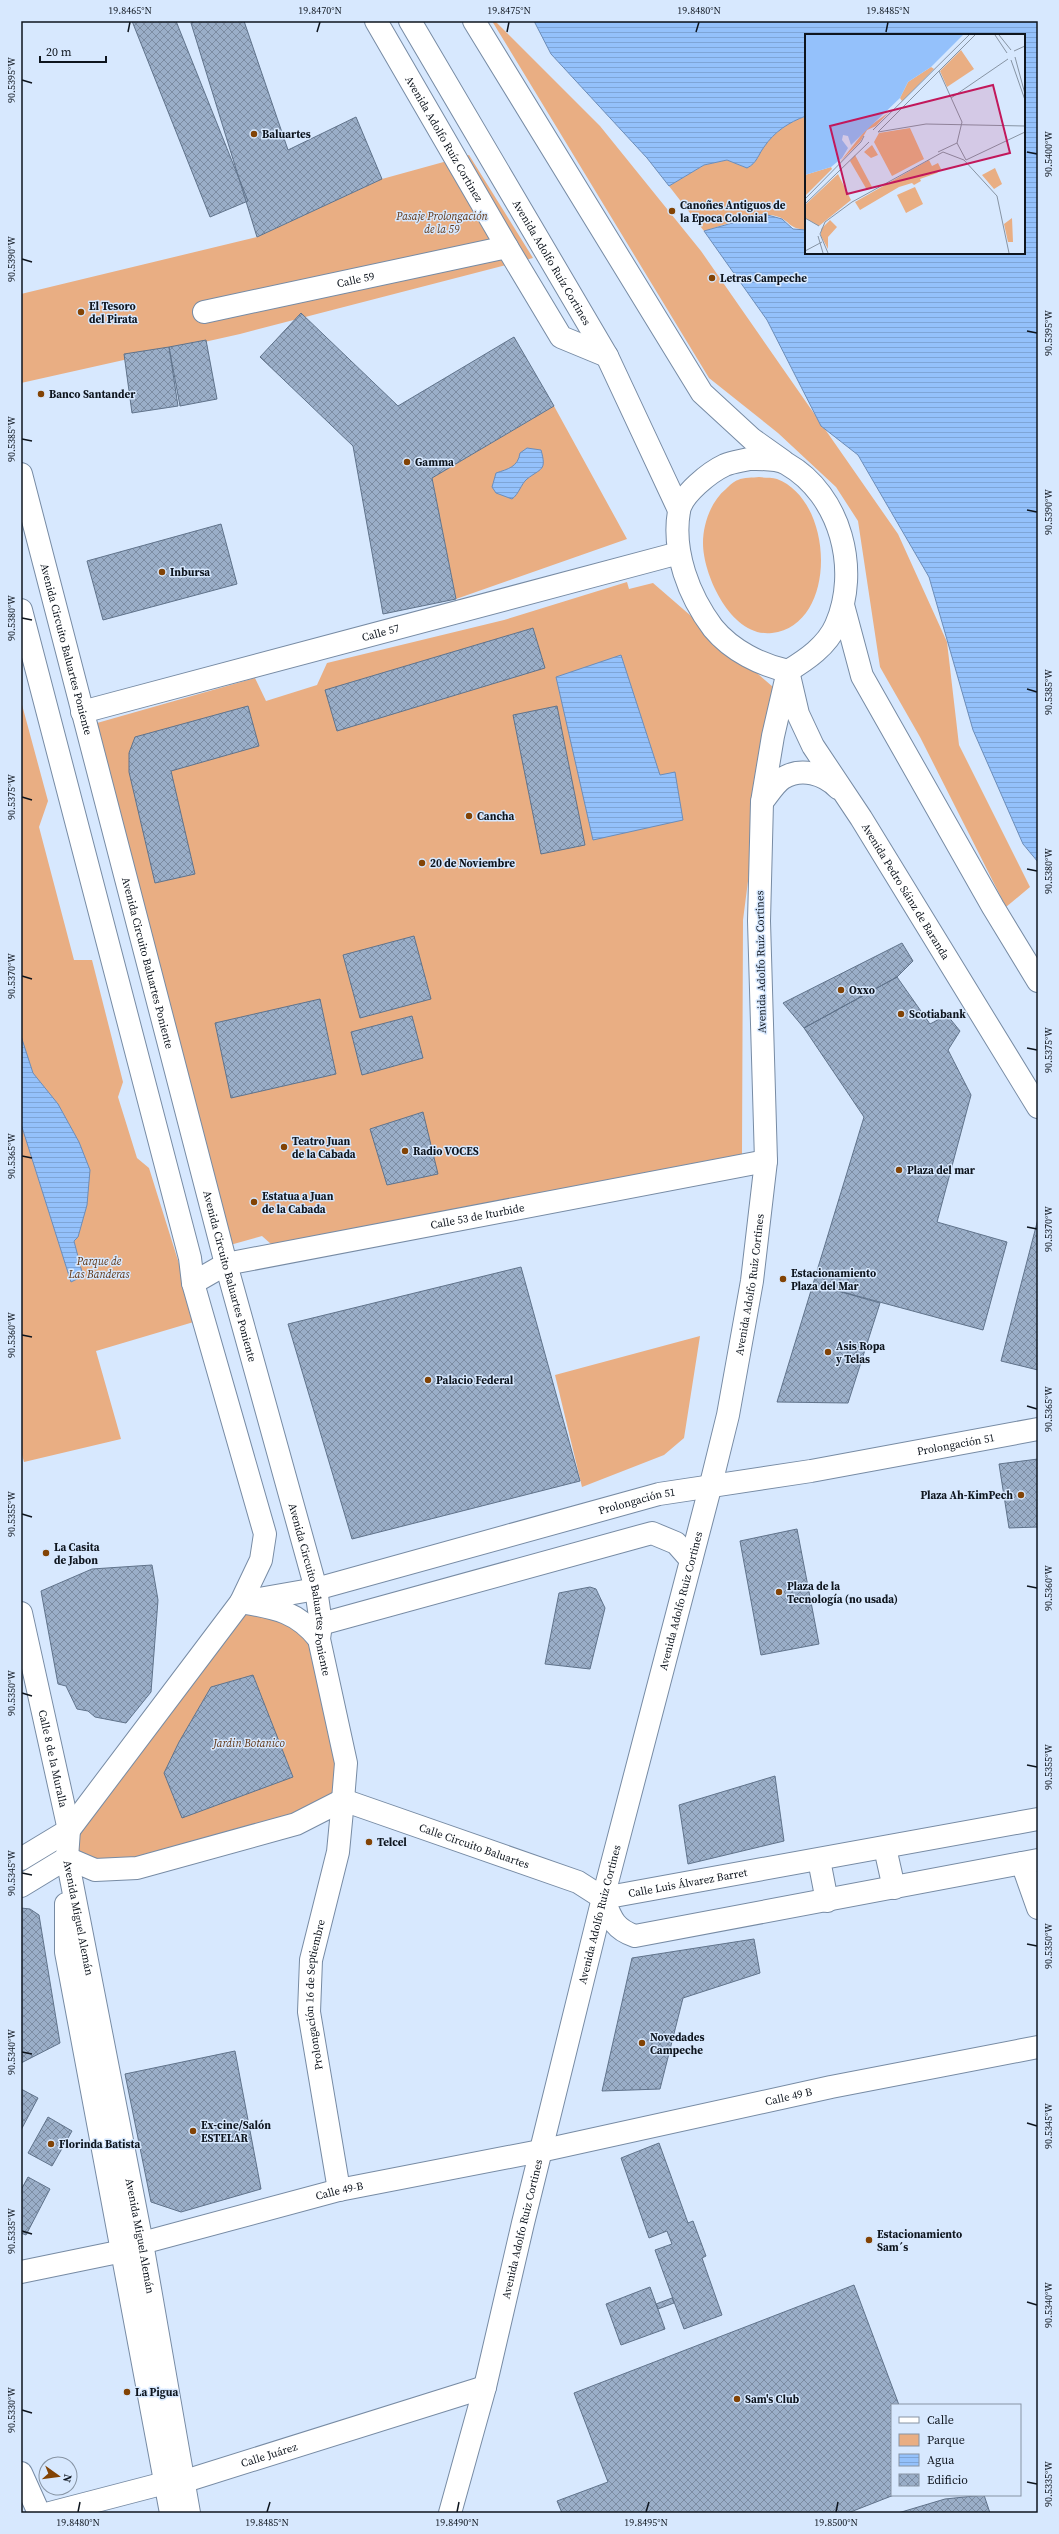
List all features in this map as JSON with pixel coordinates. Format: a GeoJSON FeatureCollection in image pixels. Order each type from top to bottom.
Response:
{"type":"FeatureCollection","features":[{"type":"Feature","properties":{"kind":"main road","name":"Avenida Adolfo Ruíz Cortinez"},"geometry":{"type":"LineString","coordinates":[[376,21],[561,337],[607,356]]}},
{"type":"Feature","properties":{"kind":"main road","name":"Avenida Adolfo Ruíz Cortines"},"geometry":{"type":"LineString","coordinates":[[410,21],[607,356],[679,510]]}},
{"type":"Feature","properties":{"kind":"main road"},"geometry":{"type":"LineString","coordinates":[[474,21],[702,393],[752,439],[787,464],[817,488],[834,513],[843,542],[846,576],[843,605],[836,627],[824,642],[808,659],[788,671],[765,665],[742,652],[714,629],[691,594],[679,553],[679,510],[693,488],[725,465],[749,459],[766,459],[787,464]]}},
{"type":"Feature","properties":{"kind":"main road","name":"Calle 59"},"geometry":{"type":"LineString","coordinates":[[204,312],[507,247]]}},
{"type":"Feature","properties":{"kind":"main road","name":"Avenida Circuito Baluartes Poniente"},"geometry":{"type":"LineString","coordinates":[[21,474],[226,1264],[316,1589],[320,1632],[346,1764],[343,1800]]}},
{"type":"Feature","properties":{"kind":"main road","name":"Calle 57"},"geometry":{"type":"LineString","coordinates":[[82,712],[679,553]]}},
{"type":"Feature","properties":{"kind":"main road"},"geometry":{"type":"LineString","coordinates":[[843,605],[862,676],[993,907],[1038,981]]}},
{"type":"Feature","properties":{"kind":"main road"},"geometry":{"type":"LineString","coordinates":[[21,610],[190,1258],[193,1283],[265,1534],[261,1560],[242,1602],[69,1830],[21,1858]]}},
{"type":"Feature","properties":{"kind":"main road","name":"Avenida Pedro Sáinz de Baranda"},"geometry":{"type":"LineString","coordinates":[[788,671],[798,714],[813,746],[844,795],[861,818],[1038,1106]]}},
{"type":"Feature","properties":{"kind":"main road","name":"Avenida Adolfo Ruiz Cortines"},"geometry":{"type":"LineString","coordinates":[[450,2513],[485,2387],[540,2151],[603,1898],[728,1415],[752,1281],[766,1161],[759,922],[762,802],[773,736],[788,671]]}},
{"type":"Feature","properties":{"kind":"main road"},"geometry":{"type":"LineString","coordinates":[[762,802],[783,778],[805,772],[828,778],[844,795]]}},
{"type":"Feature","properties":{"kind":"main road","name":"Calle 53 de Iturbide"},"geometry":{"type":"LineString","coordinates":[[193,1283],[226,1264],[766,1161]]}},
{"type":"Feature","properties":{"kind":"main road","name":"Prolongación 51"},"geometry":{"type":"LineString","coordinates":[[242,1602],[316,1589],[659,1494],[710,1488],[1038,1428]]}},
{"type":"Feature","properties":{"kind":"main road"},"geometry":{"type":"LineString","coordinates":[[242,1602],[275,1608],[298,1618],[320,1632],[652,1533],[676,1543],[691,1560]]}},
{"type":"Feature","properties":{"kind":"main road","name":"Calle 8 de la Muralla"},"geometry":{"type":"LineString","coordinates":[[21,1613],[29,1688],[69,1830],[67,1858]]}},
{"type":"Feature","properties":{"kind":"main road"},"geometry":{"type":"LineString","coordinates":[[21,1886],[67,1858],[95,1870],[136,1868],[296,1824],[343,1800]]}},
{"type":"Feature","properties":{"kind":"main road","name":"Calle Circuito Baluartes"},"geometry":{"type":"LineString","coordinates":[[343,1800],[578,1882],[603,1898]]}},
{"type":"Feature","properties":{"kind":"main road","name":"Prolongación 16 de Septiembre"},"geometry":{"type":"LineString","coordinates":[[339,2190],[309,2012],[311,1960],[338,1852],[343,1800]]}},
{"type":"Feature","properties":{"kind":"main road","name":"Calle Luis Álvarez Barret"},"geometry":{"type":"LineString","coordinates":[[603,1898],[819,1860],[1038,1819]]}},
{"type":"Feature","properties":{"kind":"main road"},"geometry":{"type":"LineString","coordinates":[[885,1848],[894,1888]]}},
{"type":"Feature","properties":{"kind":"main road","name":"Avenida Miguel Alemán"},"geometry":{"type":"LineString","coordinates":[[67,1858],[66,1952],[133,2247],[174,2482],[171,2513]]}},
{"type":"Feature","properties":{"kind":"main road"},"geometry":{"type":"LineString","coordinates":[[819,1860],[827,1901]]}},
{"type":"Feature","properties":{"kind":"main road"},"geometry":{"type":"LineString","coordinates":[[603,1898],[611,1918],[620,1932],[635,1936],[827,1901],[1030,1861],[1038,1908]]}},
{"type":"Feature","properties":{"kind":"main road","name":"Calle 49 B"},"geometry":{"type":"LineString","coordinates":[[540,2151],[831,2087],[1038,2047]]}},
{"type":"Feature","properties":{"kind":"main road","name":"Calle 49-B"},"geometry":{"type":"LineString","coordinates":[[21,2272],[133,2247],[339,2190],[540,2151]]}},
{"type":"Feature","properties":{"kind":"main road","name":"Calle Juárez"},"geometry":{"type":"LineString","coordinates":[[50,2513],[174,2482],[485,2387]]}},
{"type":"Feature","properties":{"kind":"main road"},"geometry":{"type":"LineString","coordinates":[[21,2473],[39,2513]]}},
{"type":"Feature","properties":{"kind":"main road","name":"Avenida Miguel Alemán"},"geometry":{"type":"LineString","coordinates":[[174,2482],[189,2513]]}},
{"type":"Feature","properties":{"kind":"green space"},"geometry":{"type":"Polygon","coordinates":[[[492,21],[495,21],[600,126],[701,251],[898,534],[947,642],[959,745],[1030,887],[1006,907],[920,737],[880,667],[858,521],[836,487],[778,433],[709,378],[492,21]]]}},
{"type":"Feature","properties":{"kind":"green space"},"geometry":{"type":"Polygon","coordinates":[[[805,116],[805,230],[793,227],[779,217],[763,215],[742,219],[704,231],[669,186],[704,165],[727,160],[747,168],[755,161],[777,132],[794,121],[805,116]]]}},
{"type":"Feature","properties":{"kind":"green space","name":"Pasaje Prolongación de la 59"},"geometry":{"type":"Polygon","coordinates":[[[469,155],[533,258],[240,334],[21,383],[21,294],[257,237],[382,179],[469,155]]]}},
{"type":"Feature","properties":{"kind":"green space"},"geometry":{"type":"Polygon","coordinates":[[[554,406],[627,539],[456,599],[432,478],[554,406]]]}},
{"type":"Feature","properties":{"kind":"green space"},"geometry":{"type":"Polygon","coordinates":[[[759,477],[777,479],[796,492],[810,511],[818,535],[821,561],[818,587],[809,609],[794,625],[772,633],[758,632],[744,626],[733,615],[722,602],[714,587],[704,557],[704,528],[712,506],[716,500],[736,481],[743,478],[759,477]]]}},
{"type":"Feature","properties":{"kind":"green space","name":"20 de Noviembre"},"geometry":{"type":"Polygon","coordinates":[[[627,582],[629,589],[653,583],[773,687],[743,920],[742,1154],[271,1244],[262,1236],[230,1245],[159,974],[97,723],[255,678],[266,701],[317,685],[327,663],[504,620],[627,582]]]}},
{"type":"Feature","properties":{"kind":"green space","name":"Parque de Las Banderas"},"geometry":{"type":"Polygon","coordinates":[[[21,701],[48,801],[39,827],[74,960],[92,960],[123,1082],[118,1097],[137,1158],[149,1168],[197,1321],[96,1351],[121,1439],[24,1462],[21,1451],[21,701]]]}},
{"type":"Feature","properties":{"kind":"green space"},"geometry":{"type":"Polygon","coordinates":[[[700,1336],[684,1438],[664,1455],[582,1487],[555,1375],[700,1336]]]}},
{"type":"Feature","properties":{"kind":"green space","name":"Jardin Botanico"},"geometry":{"type":"Polygon","coordinates":[[[241,1602],[319,1639],[343,1800],[137,1868],[67,1858],[69,1830],[241,1602]]]}},
{"type":"Feature","properties":{"kind":"water"},"geometry":{"type":"Polygon","coordinates":[[[534,21],[1038,21],[1038,862],[1023,844],[973,730],[929,577],[858,455],[821,426],[767,320],[704,231],[764,214],[782,219],[793,229],[805,230],[805,254],[1025,254],[1025,34],[805,34],[805,116],[788,124],[777,132],[755,161],[747,168],[727,160],[704,165],[669,186],[647,158],[551,54],[534,21]]]}},
{"type":"Feature","properties":{"kind":"water"},"geometry":{"type":"Polygon","coordinates":[[[527,448],[541,450],[543,457],[542,468],[525,481],[512,499],[496,493],[492,487],[496,473],[512,467],[519,458],[520,453],[527,448]]]}},
{"type":"Feature","properties":{"kind":"water"},"geometry":{"type":"Polygon","coordinates":[[[621,655],[660,775],[675,772],[683,820],[593,840],[556,677],[621,655]]]}},
{"type":"Feature","properties":{"kind":"water"},"geometry":{"type":"Polygon","coordinates":[[[21,1036],[33,1073],[58,1104],[79,1142],[90,1170],[87,1205],[78,1237],[74,1241],[83,1276],[71,1282],[21,1124],[21,1036]]]}},
{"type":"Feature","properties":{"kind":"building"},"geometry":{"type":"Polygon","coordinates":[[[132,21],[176,21],[248,201],[210,217],[132,21]]]}},
{"type":"Feature","properties":{"kind":"building","name":"Baluartes"},"geometry":{"type":"Polygon","coordinates":[[[196,21],[244,21],[288,150],[356,117],[382,179],[257,237],[191,23],[196,21]]]}},
{"type":"Feature","properties":{"kind":"building","name":"Gamma"},"geometry":{"type":"Polygon","coordinates":[[[301,313],[398,406],[514,337],[554,406],[432,478],[456,599],[383,614],[353,446],[260,357],[301,313]]]}},
{"type":"Feature","properties":{"kind":"building"},"geometry":{"type":"Polygon","coordinates":[[[206,340],[217,399],[180,406],[169,347],[206,340]]]}},
{"type":"Feature","properties":{"kind":"building"},"geometry":{"type":"Polygon","coordinates":[[[169,347],[178,406],[132,413],[124,354],[169,347]]]}},
{"type":"Feature","properties":{"kind":"building","name":"Inbursa"},"geometry":{"type":"Polygon","coordinates":[[[221,524],[237,584],[103,620],[87,561],[221,524]]]}},
{"type":"Feature","properties":{"kind":"building"},"geometry":{"type":"Polygon","coordinates":[[[533,628],[545,668],[337,731],[325,690],[533,628]]]}},
{"type":"Feature","properties":{"kind":"building"},"geometry":{"type":"Polygon","coordinates":[[[248,706],[259,746],[171,771],[195,874],[155,883],[129,772],[129,753],[135,737],[248,706]]]}},
{"type":"Feature","properties":{"kind":"building"},"geometry":{"type":"Polygon","coordinates":[[[557,706],[585,845],[541,854],[513,715],[557,706]]]}},
{"type":"Feature","properties":{"kind":"building"},"geometry":{"type":"Polygon","coordinates":[[[414,936],[431,999],[360,1018],[343,955],[414,936]]]}},
{"type":"Feature","properties":{"kind":"building","name":"Oxxo"},"geometry":{"type":"Polygon","coordinates":[[[902,943],[913,961],[897,977],[804,1028],[783,1003],[902,943]]]}},
{"type":"Feature","properties":{"kind":"building","name":"Plaza del mar"},"geometry":{"type":"Polygon","coordinates":[[[897,977],[930,1024],[947,1015],[960,1031],[948,1050],[971,1095],[937,1222],[1007,1242],[983,1330],[813,1284],[864,1117],[804,1028],[897,977]]]}},
{"type":"Feature","properties":{"kind":"building"},"geometry":{"type":"Polygon","coordinates":[[[320,999],[336,1074],[231,1098],[215,1023],[320,999]]]}},
{"type":"Feature","properties":{"kind":"building"},"geometry":{"type":"Polygon","coordinates":[[[412,1016],[423,1058],[362,1075],[351,1032],[412,1016]]]}},
{"type":"Feature","properties":{"kind":"building","name":"Radio VOCES"},"geometry":{"type":"Polygon","coordinates":[[[423,1112],[438,1174],[387,1185],[370,1129],[423,1112]]]}},
{"type":"Feature","properties":{"kind":"building"},"geometry":{"type":"Polygon","coordinates":[[[1038,1219],[1038,1370],[1001,1361],[1038,1219]]]}},
{"type":"Feature","properties":{"kind":"building","name":"Palacio Federal"},"geometry":{"type":"Polygon","coordinates":[[[521,1267],[580,1481],[352,1539],[288,1324],[521,1267]]]}},
{"type":"Feature","properties":{"kind":"building","name":"Asis Ropa y Telas"},"geometry":{"type":"Polygon","coordinates":[[[813,1284],[880,1303],[848,1403],[777,1402],[813,1284]]]}},
{"type":"Feature","properties":{"kind":"building","name":"Plaza Ah-KimPech"},"geometry":{"type":"Polygon","coordinates":[[[1038,1459],[1038,1527],[1009,1528],[999,1464],[1038,1459]]]}},
{"type":"Feature","properties":{"kind":"building","name":"Plaza de la Tecnología (no usada)"},"geometry":{"type":"Polygon","coordinates":[[[797,1529],[819,1644],[761,1655],[740,1541],[797,1529]]]}},
{"type":"Feature","properties":{"kind":"building"},"geometry":{"type":"Polygon","coordinates":[[[152,1565],[158,1600],[151,1692],[126,1723],[95,1717],[88,1711],[77,1709],[66,1686],[58,1684],[41,1591],[92,1569],[152,1565]]]}},
{"type":"Feature","properties":{"kind":"building"},"geometry":{"type":"Polygon","coordinates":[[[590,1587],[596,1589],[605,1608],[590,1669],[545,1664],[559,1593],[590,1587]]]}},
{"type":"Feature","properties":{"kind":"building"},"geometry":{"type":"Polygon","coordinates":[[[253,1675],[293,1777],[182,1818],[164,1773],[179,1742],[211,1687],[253,1675]]]}},
{"type":"Feature","properties":{"kind":"building"},"geometry":{"type":"Polygon","coordinates":[[[775,1776],[784,1841],[688,1864],[679,1805],[775,1776]]]}},
{"type":"Feature","properties":{"kind":"building"},"geometry":{"type":"Polygon","coordinates":[[[21,1908],[30,1909],[39,1915],[60,2043],[21,2063],[21,1908]]]}},
{"type":"Feature","properties":{"kind":"building","name":"Novedades Campeche"},"geometry":{"type":"Polygon","coordinates":[[[754,1939],[760,1973],[683,1998],[660,2089],[602,2091],[632,1958],[754,1939]]]}},
{"type":"Feature","properties":{"kind":"building","name":"Ex-cine/Salón ESTELAR"},"geometry":{"type":"Polygon","coordinates":[[[235,2051],[261,2189],[181,2212],[151,2202],[125,2074],[235,2051]]]}},
{"type":"Feature","properties":{"kind":"building"},"geometry":{"type":"Polygon","coordinates":[[[21,2089],[38,2098],[21,2130],[21,2089]]]}},
{"type":"Feature","properties":{"kind":"building"},"geometry":{"type":"Polygon","coordinates":[[[48,2117],[72,2131],[52,2166],[28,2153],[48,2117]]]}},
{"type":"Feature","properties":{"kind":"building"},"geometry":{"type":"Polygon","coordinates":[[[659,2143],[688,2223],[693,2221],[706,2256],[702,2258],[722,2315],[684,2329],[655,2250],[672,2244],[667,2231],[649,2238],[621,2158],[659,2143]]]}},
{"type":"Feature","properties":{"kind":"building"},"geometry":{"type":"Polygon","coordinates":[[[28,2177],[50,2189],[26,2235],[21,2233],[21,2190],[28,2177]]]}},
{"type":"Feature","properties":{"kind":"building","name":"Sam's Club"},"geometry":{"type":"Polygon","coordinates":[[[854,2285],[899,2404],[891,2404],[891,2496],[848,2513],[562,2513],[557,2501],[608,2482],[574,2393],[854,2285]]]}},
{"type":"Feature","properties":{"kind":"building"},"geometry":{"type":"Polygon","coordinates":[[[650,2287],[665,2329],[621,2345],[606,2304],[650,2287]]]}},
{"type":"Feature","properties":{"kind":"building"},"geometry":{"type":"Polygon","coordinates":[[[672,2298],[674,2303],[658,2309],[656,2304],[672,2298]]]}},
{"type":"Feature","properties":{"kind":"building"},"geometry":{"type":"Polygon","coordinates":[[[984,2496],[990,2513],[898,2513],[945,2499],[984,2496]]]}},
{"type":"Feature","properties":{"kind":"place","name":"Baluartes"},"geometry":{"type":"Point","coordinates":[254,134]}},
{"type":"Feature","properties":{"kind":"place","name":"Canoñes Antiguos de la Epoca Colonial"},"geometry":{"type":"Point","coordinates":[672,211]}},
{"type":"Feature","properties":{"kind":"place","name":"Letras Campeche"},"geometry":{"type":"Point","coordinates":[712,278]}},
{"type":"Feature","properties":{"kind":"place","name":"El Tesoro del Pirata"},"geometry":{"type":"Point","coordinates":[81,312]}},
{"type":"Feature","properties":{"kind":"place","name":"Banco Santander"},"geometry":{"type":"Point","coordinates":[41,394]}},
{"type":"Feature","properties":{"kind":"place","name":"Gamma"},"geometry":{"type":"Point","coordinates":[407,462]}},
{"type":"Feature","properties":{"kind":"place","name":"Inbursa"},"geometry":{"type":"Point","coordinates":[162,572]}},
{"type":"Feature","properties":{"kind":"place","name":"Cancha"},"geometry":{"type":"Point","coordinates":[469,816]}},
{"type":"Feature","properties":{"kind":"place","name":"20 de Noviembre"},"geometry":{"type":"Point","coordinates":[422,863]}},
{"type":"Feature","properties":{"kind":"place","name":"Oxxo"},"geometry":{"type":"Point","coordinates":[841,990]}},
{"type":"Feature","properties":{"kind":"place","name":"Scotiabank"},"geometry":{"type":"Point","coordinates":[901,1014]}},
{"type":"Feature","properties":{"kind":"place","name":"Teatro Juan de la Cabada"},"geometry":{"type":"Point","coordinates":[284,1147]}},
{"type":"Feature","properties":{"kind":"place","name":"Radio VOCES"},"geometry":{"type":"Point","coordinates":[405,1151]}},
{"type":"Feature","properties":{"kind":"place","name":"Plaza del mar"},"geometry":{"type":"Point","coordinates":[899,1170]}},
{"type":"Feature","properties":{"kind":"place","name":"Estatua a Juan de la Cabada"},"geometry":{"type":"Point","coordinates":[254,1202]}},
{"type":"Feature","properties":{"kind":"place","name":"Estacionamiento Plaza del Mar"},"geometry":{"type":"Point","coordinates":[783,1279]}},
{"type":"Feature","properties":{"kind":"place","name":"Asis Ropa y Telas"},"geometry":{"type":"Point","coordinates":[828,1352]}},
{"type":"Feature","properties":{"kind":"place","name":"Palacio Federal"},"geometry":{"type":"Point","coordinates":[428,1380]}},
{"type":"Feature","properties":{"kind":"place","name":"Plaza Ah-KimPech"},"geometry":{"type":"Point","coordinates":[1021,1495]}},
{"type":"Feature","properties":{"kind":"place","name":"La Casita de Jabon"},"geometry":{"type":"Point","coordinates":[46,1553]}},
{"type":"Feature","properties":{"kind":"place","name":"Plaza de la Tecnología (no usada)"},"geometry":{"type":"Point","coordinates":[779,1592]}},
{"type":"Feature","properties":{"kind":"place","name":"Telcel"},"geometry":{"type":"Point","coordinates":[369,1842]}},
{"type":"Feature","properties":{"kind":"place","name":"Novedades Campeche"},"geometry":{"type":"Point","coordinates":[642,2043]}},
{"type":"Feature","properties":{"kind":"place","name":"Ex-cine/Salón ESTELAR"},"geometry":{"type":"Point","coordinates":[193,2131]}},
{"type":"Feature","properties":{"kind":"place","name":"Florinda Batista"},"geometry":{"type":"Point","coordinates":[51,2144]}},
{"type":"Feature","properties":{"kind":"place","name":"Estacionamiento Sam´s"},"geometry":{"type":"Point","coordinates":[869,2240]}},
{"type":"Feature","properties":{"kind":"place","name":"La Pigua"},"geometry":{"type":"Point","coordinates":[127,2392]}},
{"type":"Feature","properties":{"kind":"place","name":"Sam's Club"},"geometry":{"type":"Point","coordinates":[737,2399]}}]}
